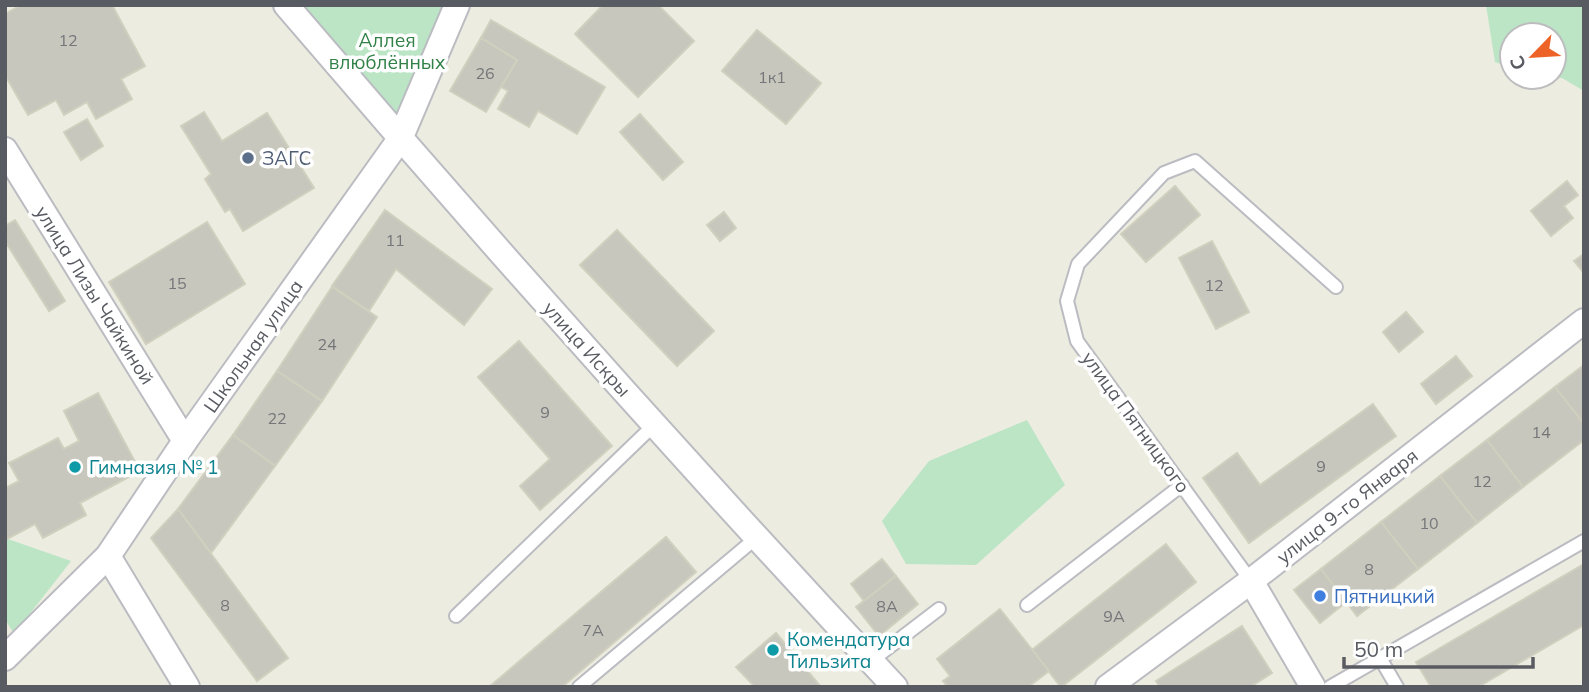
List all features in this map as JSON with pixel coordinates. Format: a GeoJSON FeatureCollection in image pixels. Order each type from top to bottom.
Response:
{"type":"FeatureCollection","features":[{"type":"Feature","properties":{"kind":"street","name":"улица Искры"},"geometry":{"type":"LineString","coordinates":[[286,5],[400,139],[755,538],[895,687]]}},
{"type":"Feature","properties":{"kind":"street","name":"Школьная улица"},"geometry":{"type":"LineString","coordinates":[[7,653],[108,556],[185,441],[400,139],[457,5]]}},
{"type":"Feature","properties":{"kind":"street","name":"улица Лизы Чайкиной"},"geometry":{"type":"LineString","coordinates":[[5,150],[185,441]]}},
{"type":"Feature","properties":{"kind":"street","name":"улица 9-го Января"},"geometry":{"type":"LineString","coordinates":[[1108,687],[1251,580],[1584,321]]}},
{"type":"Feature","properties":{"kind":"street"},"geometry":{"type":"LineString","coordinates":[[108,556],[187,687]]}},
{"type":"Feature","properties":{"kind":"street","name":"улица Пятницкого"},"geometry":{"type":"LineString","coordinates":[[1251,580],[1313,687]]}},
{"type":"Feature","properties":{"kind":"lane","name":"улица Пятницкого"},"geometry":{"type":"LineString","coordinates":[[1251,580],[1077,341],[1067,301],[1078,264],[1164,173],[1195,160],[1336,287]]}},
{"type":"Feature","properties":{"kind":"lane"},"geometry":{"type":"LineString","coordinates":[[456,616],[655,424]]}},
{"type":"Feature","properties":{"kind":"lane"},"geometry":{"type":"LineString","coordinates":[[1027,605],[1182,485]]}},
{"type":"Feature","properties":{"kind":"lane"},"geometry":{"type":"LineString","coordinates":[[579,687],[755,538]]}},
{"type":"Feature","properties":{"kind":"lane"},"geometry":{"type":"LineString","coordinates":[[1330,687],[1584,541]]}},
{"type":"Feature","properties":{"kind":"lane"},"geometry":{"type":"LineString","coordinates":[[871,661],[939,609]]}},
{"type":"Feature","properties":{"kind":"lane"},"geometry":{"type":"LineString","coordinates":[[1380,658],[1397,687]]}},
{"type":"Feature","properties":{"kind":"green space","name":"Аллея влюблённых"},"geometry":{"type":"Polygon","coordinates":[[[286,5],[457,5],[400,139],[286,5]]]}},
{"type":"Feature","properties":{"kind":"green space"},"geometry":{"type":"Polygon","coordinates":[[[1486,5],[1584,5],[1584,91],[1568,82],[1568,21],[1498,21],[1498,63],[1495,62],[1486,5]]]}},
{"type":"Feature","properties":{"kind":"green space"},"geometry":{"type":"Polygon","coordinates":[[[1027,420],[1065,485],[976,565],[906,564],[882,521],[929,461],[1027,420]]]}},
{"type":"Feature","properties":{"kind":"green space"},"geometry":{"type":"Polygon","coordinates":[[[5,538],[71,561],[14,634],[5,619],[5,538]]]}},
{"type":"Feature","properties":{"kind":"building"},"geometry":{"type":"Polygon","coordinates":[[[21,5],[112,5],[145,66],[121,79],[132,99],[96,119],[87,102],[64,115],[56,100],[28,115],[5,75],[5,14],[21,5]]]}},
{"type":"Feature","properties":{"kind":"building"},"geometry":{"type":"Polygon","coordinates":[[[603,5],[658,5],[694,41],[638,97],[575,34],[603,5]]]}},
{"type":"Feature","properties":{"kind":"building"},"geometry":{"type":"Polygon","coordinates":[[[491,20],[605,87],[577,134],[538,111],[529,127],[498,109],[508,91],[501,87],[517,60],[481,38],[491,20]]]}},
{"type":"Feature","properties":{"kind":"building"},"geometry":{"type":"Polygon","coordinates":[[[757,30],[821,83],[786,124],[722,71],[757,30]]]}},
{"type":"Feature","properties":{"kind":"building"},"geometry":{"type":"Polygon","coordinates":[[[481,38],[517,60],[486,112],[450,91],[481,38]]]}},
{"type":"Feature","properties":{"kind":"building","name":"ЗАГС"},"geometry":{"type":"Polygon","coordinates":[[[204,112],[222,141],[267,113],[314,188],[243,231],[230,209],[225,212],[205,179],[211,174],[181,126],[204,112]]]}},
{"type":"Feature","properties":{"kind":"building"},"geometry":{"type":"Polygon","coordinates":[[[640,114],[683,162],[663,180],[620,132],[640,114]]]}},
{"type":"Feature","properties":{"kind":"building"},"geometry":{"type":"Polygon","coordinates":[[[87,119],[103,146],[81,160],[64,132],[87,119]]]}},
{"type":"Feature","properties":{"kind":"building"},"geometry":{"type":"Polygon","coordinates":[[[1567,181],[1578,195],[1564,206],[1573,218],[1551,236],[1531,211],[1567,181]]]}},
{"type":"Feature","properties":{"kind":"building"},"geometry":{"type":"Polygon","coordinates":[[[1175,186],[1200,215],[1146,262],[1121,234],[1175,186]]]}},
{"type":"Feature","properties":{"kind":"building"},"geometry":{"type":"Polygon","coordinates":[[[385,210],[492,289],[464,325],[396,269],[369,311],[332,286],[385,210]]]}},
{"type":"Feature","properties":{"kind":"building"},"geometry":{"type":"Polygon","coordinates":[[[724,212],[736,228],[720,241],[707,225],[724,212]]]}},
{"type":"Feature","properties":{"kind":"building"},"geometry":{"type":"Polygon","coordinates":[[[15,220],[65,301],[49,311],[5,241],[5,226],[15,220]]]}},
{"type":"Feature","properties":{"kind":"building"},"geometry":{"type":"Polygon","coordinates":[[[207,222],[245,284],[146,344],[109,282],[207,222]]]}},
{"type":"Feature","properties":{"kind":"building"},"geometry":{"type":"Polygon","coordinates":[[[617,230],[714,331],[677,366],[580,265],[617,230]]]}},
{"type":"Feature","properties":{"kind":"building"},"geometry":{"type":"Polygon","coordinates":[[[1212,241],[1249,312],[1216,329],[1179,258],[1212,241]]]}},
{"type":"Feature","properties":{"kind":"building"},"geometry":{"type":"Polygon","coordinates":[[[1584,254],[1584,273],[1574,261],[1584,254]]]}},
{"type":"Feature","properties":{"kind":"building"},"geometry":{"type":"Polygon","coordinates":[[[332,287],[377,317],[322,401],[277,371],[332,287]]]}},
{"type":"Feature","properties":{"kind":"building"},"geometry":{"type":"Polygon","coordinates":[[[1406,312],[1423,332],[1399,352],[1383,332],[1406,312]]]}},
{"type":"Feature","properties":{"kind":"building"},"geometry":{"type":"Polygon","coordinates":[[[519,341],[612,446],[540,510],[520,486],[550,459],[478,377],[519,341]]]}},
{"type":"Feature","properties":{"kind":"building"},"geometry":{"type":"Polygon","coordinates":[[[1456,356],[1472,376],[1436,404],[1421,384],[1456,356]]]}},
{"type":"Feature","properties":{"kind":"building"},"geometry":{"type":"Polygon","coordinates":[[[1584,365],[1584,424],[1555,387],[1584,365]]]}},
{"type":"Feature","properties":{"kind":"building"},"geometry":{"type":"Polygon","coordinates":[[[277,371],[322,401],[275,466],[233,435],[277,371]]]}},
{"type":"Feature","properties":{"kind":"building"},"geometry":{"type":"Polygon","coordinates":[[[1555,387],[1584,424],[1584,440],[1523,487],[1487,440],[1555,387]]]}},
{"type":"Feature","properties":{"kind":"building","name":"Гимназия № 1"},"geometry":{"type":"Polygon","coordinates":[[[98,393],[140,471],[80,503],[86,515],[43,538],[35,524],[5,540],[5,488],[19,481],[9,463],[58,438],[64,449],[79,441],[64,411],[98,393]]]}},
{"type":"Feature","properties":{"kind":"building"},"geometry":{"type":"Polygon","coordinates":[[[1373,404],[1396,436],[1249,543],[1203,478],[1237,453],[1260,485],[1373,404]]]}},
{"type":"Feature","properties":{"kind":"building"},"geometry":{"type":"Polygon","coordinates":[[[233,435],[275,466],[211,553],[178,509],[233,435]]]}},
{"type":"Feature","properties":{"kind":"building"},"geometry":{"type":"Polygon","coordinates":[[[1487,440],[1523,487],[1477,523],[1440,476],[1487,440]]]}},
{"type":"Feature","properties":{"kind":"building"},"geometry":{"type":"Polygon","coordinates":[[[1440,476],[1477,523],[1418,569],[1381,522],[1440,476]]]}},
{"type":"Feature","properties":{"kind":"building"},"geometry":{"type":"Polygon","coordinates":[[[178,509],[288,658],[257,681],[151,538],[178,509]]]}},
{"type":"Feature","properties":{"kind":"building"},"geometry":{"type":"Polygon","coordinates":[[[1381,522],[1418,569],[1357,616],[1321,569],[1381,522]]]}},
{"type":"Feature","properties":{"kind":"building"},"geometry":{"type":"Polygon","coordinates":[[[666,537],[696,572],[562,687],[489,687],[666,537]]]}},
{"type":"Feature","properties":{"kind":"building"},"geometry":{"type":"Polygon","coordinates":[[[1166,544],[1196,582],[1061,687],[1032,650],[1166,544]]]}},
{"type":"Feature","properties":{"kind":"building"},"geometry":{"type":"Polygon","coordinates":[[[882,559],[896,576],[864,601],[851,584],[882,559]]]}},
{"type":"Feature","properties":{"kind":"building"},"geometry":{"type":"Polygon","coordinates":[[[1584,564],[1584,625],[1478,687],[1431,687],[1416,662],[1584,564]]]}},
{"type":"Feature","properties":{"kind":"building","name":"Пятницкий"},"geometry":{"type":"Polygon","coordinates":[[[1321,569],[1346,602],[1320,623],[1294,590],[1321,569]]]}},
{"type":"Feature","properties":{"kind":"building"},"geometry":{"type":"Polygon","coordinates":[[[896,576],[918,604],[879,636],[856,607],[896,576]]]}},
{"type":"Feature","properties":{"kind":"building"},"geometry":{"type":"Polygon","coordinates":[[[1000,609],[1049,671],[1028,687],[948,687],[943,681],[950,676],[937,659],[1000,609]]]}},
{"type":"Feature","properties":{"kind":"building"},"geometry":{"type":"Polygon","coordinates":[[[1242,626],[1272,673],[1250,687],[1160,687],[1156,681],[1242,626]]]}},
{"type":"Feature","properties":{"kind":"building","name":"Комендатура Тильзита"},"geometry":{"type":"Polygon","coordinates":[[[776,633],[821,687],[755,687],[736,667],[776,633]]]}},
{"type":"Feature","properties":{"kind":"place","name":"ЗАГС"},"geometry":{"type":"Point","coordinates":[248,158]}},
{"type":"Feature","properties":{"kind":"place","name":"Гимназия № 1"},"geometry":{"type":"Point","coordinates":[75,467]}},
{"type":"Feature","properties":{"kind":"place","name":"Пятницкий"},"geometry":{"type":"Point","coordinates":[1320,596]}},
{"type":"Feature","properties":{"kind":"place","name":"Комендатура Тильзита"},"geometry":{"type":"Point","coordinates":[773,650]}}]}
